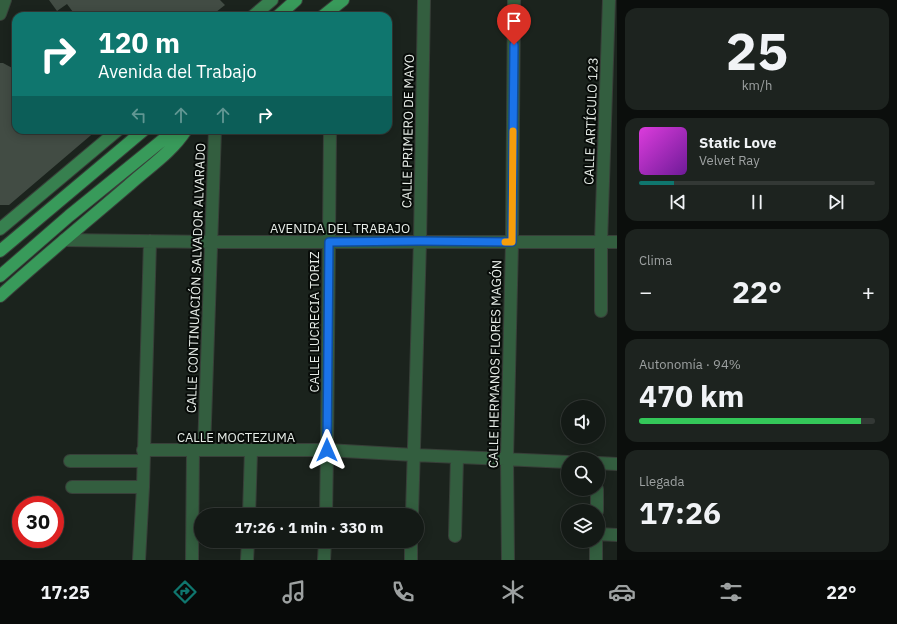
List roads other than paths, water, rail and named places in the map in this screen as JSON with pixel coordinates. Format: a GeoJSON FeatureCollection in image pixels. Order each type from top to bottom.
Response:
{"type":"FeatureCollection","features":[{"type":"Feature","properties":{"kind":"main road"},"geometry":{"type":"LineString","coordinates":[[282,12],[296,0]]}},
{"type":"Feature","properties":{"kind":"main road"},"geometry":{"type":"LineString","coordinates":[[331,12],[343,0]]}},
{"type":"Feature","properties":{"kind":"main road"},"geometry":{"type":"LineString","coordinates":[[0,250],[139,134]]}},
{"type":"Feature","properties":{"kind":"main road"},"geometry":{"type":"LineString","coordinates":[[0,276],[69,216],[170,134]]}},
{"type":"Feature","properties":{"kind":"main road"},"geometry":{"type":"LineString","coordinates":[[0,296],[174,146],[183,134]]}},
{"type":"Feature","properties":{"kind":"street"},"geometry":{"type":"LineString","coordinates":[[0,14],[5,0]]}},
{"type":"Feature","properties":{"kind":"street"},"geometry":{"type":"LineString","coordinates":[[258,12],[272,0]]}},
{"type":"Feature","properties":{"kind":"street","name":"CALLE PRIMERO DE MAYO"},"geometry":{"type":"LineString","coordinates":[[412,508],[420,241],[424,0]]}},
{"type":"Feature","properties":{"kind":"street","name":"CALLE HERMANOS FLORES MAGÓN"},"geometry":{"type":"LineString","coordinates":[[508,560],[507,458],[512,242],[514,0]]}},
{"type":"Feature","properties":{"kind":"street","name":"CALLE ARTÍCULO 123"},"geometry":{"type":"LineString","coordinates":[[601,311],[601,242],[608,0]]}},
{"type":"Feature","properties":{"kind":"street"},"geometry":{"type":"LineString","coordinates":[[0,229],[113,134]]}},
{"type":"Feature","properties":{"kind":"street","name":"CALLE CONTINUACIÓN SALVADOR ALVARADO"},"geometry":{"type":"LineString","coordinates":[[192,560],[211,242],[215,134]]}},
{"type":"Feature","properties":{"kind":"street","name":"CALLE LUCRECIA TORIZ"},"geometry":{"type":"LineString","coordinates":[[326,508],[330,134]]}},
{"type":"Feature","properties":{"kind":"street","name":"AVENIDA DEL TRABAJO"},"geometry":{"type":"LineString","coordinates":[[64,240],[211,242],[617,242]]}},
{"type":"Feature","properties":{"kind":"street"},"geometry":{"type":"LineString","coordinates":[[139,560],[150,241]]}},
{"type":"Feature","properties":{"kind":"street","name":"CALLE MOCTEZUMA"},"geometry":{"type":"LineString","coordinates":[[70,461],[143,456],[198,450],[327,450],[561,462]]}},
{"type":"Feature","properties":{"kind":"street"},"geometry":{"type":"LineString","coordinates":[[249,508],[251,451]]}},
{"type":"Feature","properties":{"kind":"street"},"geometry":{"type":"LineString","coordinates":[[455,536],[457,457]]}},
{"type":"Feature","properties":{"kind":"street"},"geometry":{"type":"LineString","coordinates":[[605,463],[617,464]]}},
{"type":"Feature","properties":{"kind":"street"},"geometry":{"type":"LineString","coordinates":[[72,486],[142,487]]}},
{"type":"Feature","properties":{"kind":"street"},"geometry":{"type":"LineString","coordinates":[[605,534],[617,535]]}},
{"type":"Feature","properties":{"kind":"street"},"geometry":{"type":"LineString","coordinates":[[247,560],[248,548]]}},
{"type":"Feature","properties":{"kind":"street"},"geometry":{"type":"LineString","coordinates":[[324,560],[325,548]]}},
{"type":"Feature","properties":{"kind":"street"},"geometry":{"type":"LineString","coordinates":[[411,548],[411,560]]}},
{"type":"Feature","properties":{"kind":"street"},"geometry":{"type":"LineString","coordinates":[[596,548],[596,560]]}}]}
